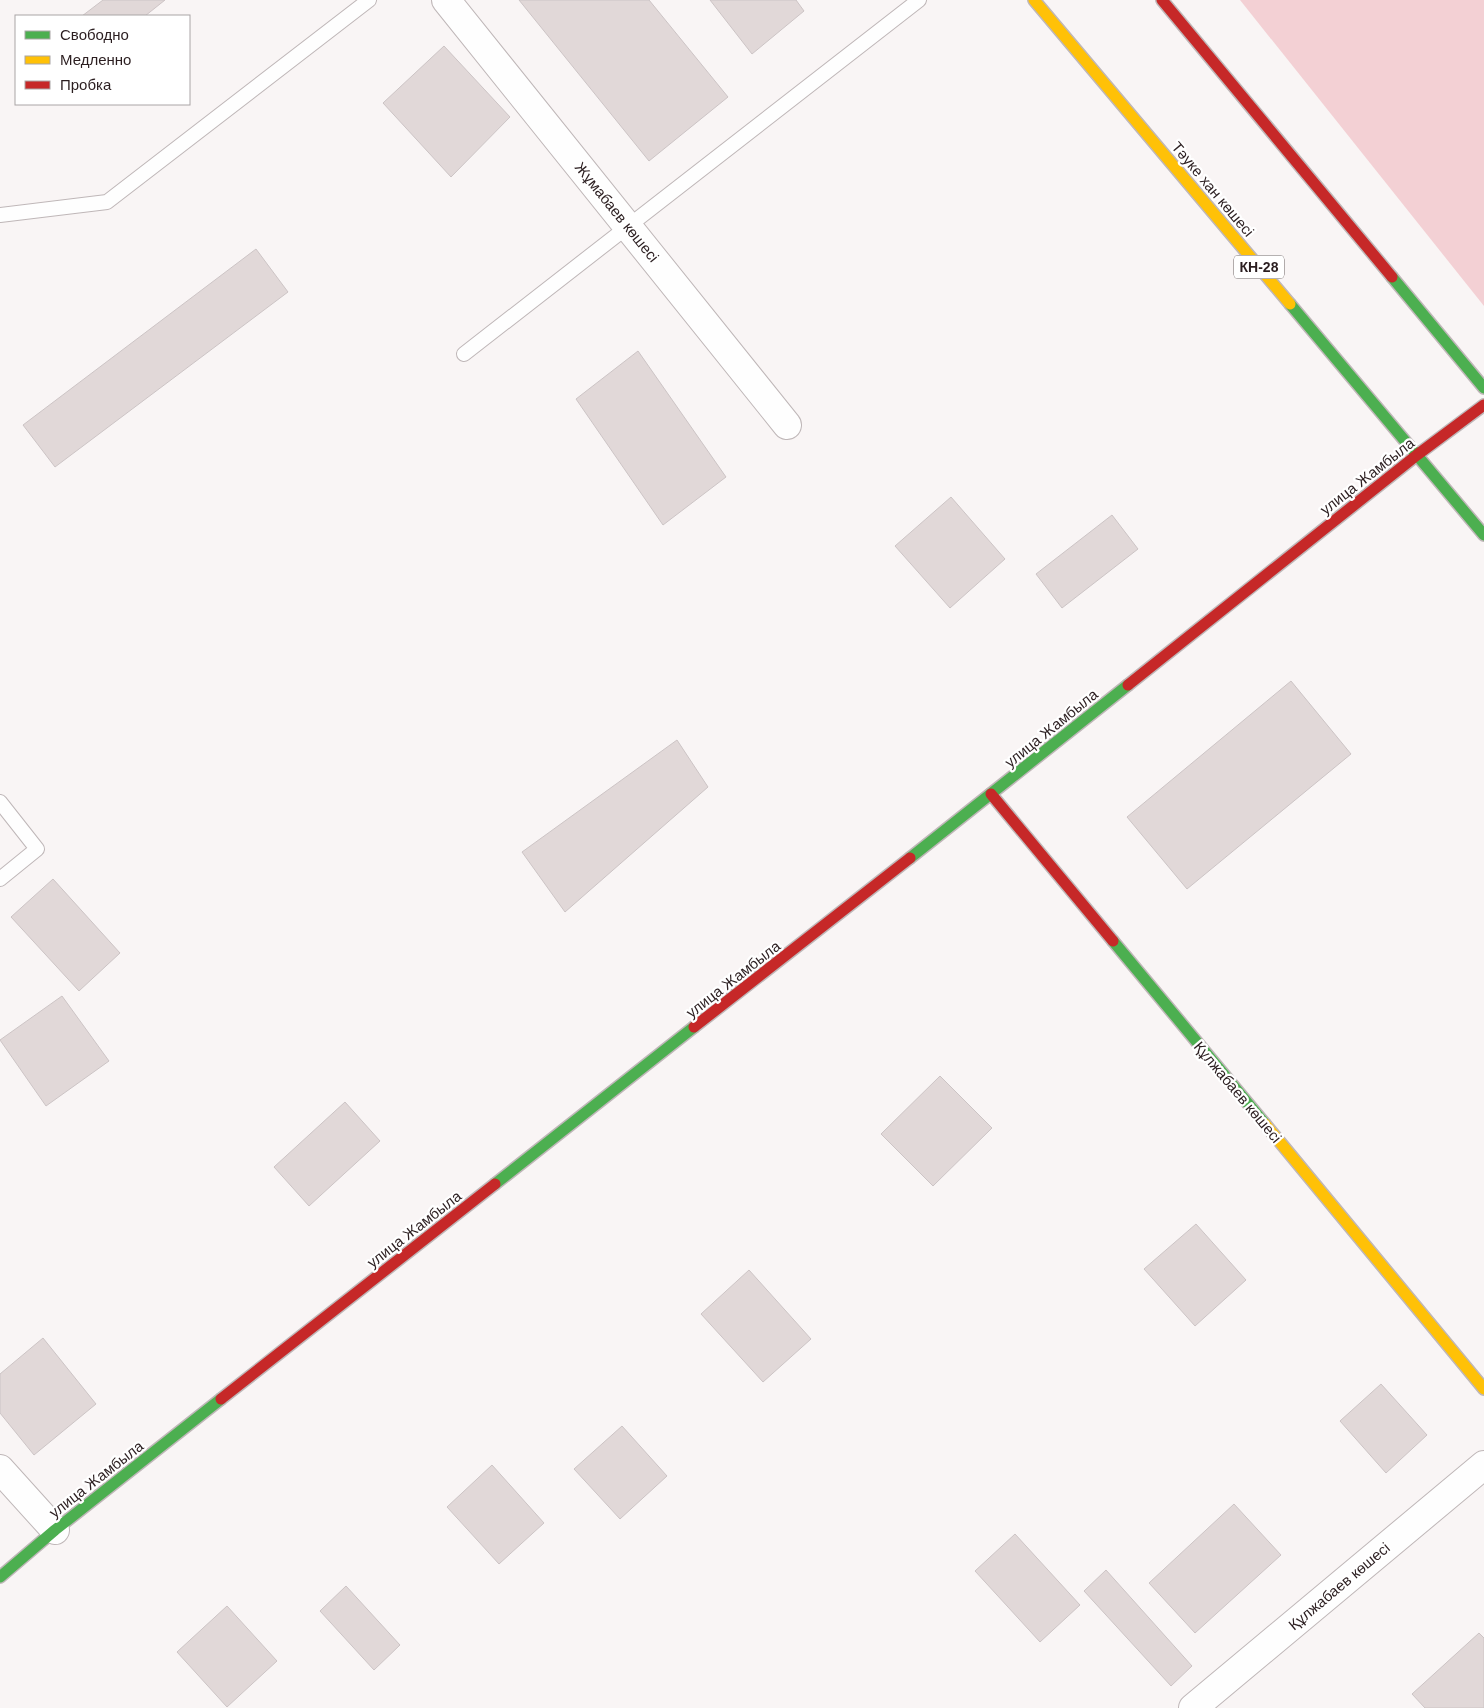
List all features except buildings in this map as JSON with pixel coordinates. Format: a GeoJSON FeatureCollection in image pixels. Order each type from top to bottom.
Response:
{"type":"FeatureCollection","features":[{"type":"Feature","properties":{"kind":"street","name":"Жұмабаев көшесі"},"geometry":{"type":"LineString","coordinates":[[446,0],[787,425]]}},
{"type":"Feature","properties":{"kind":"street","name":"Тәуке хан көшесі"},"geometry":{"type":"LineString","coordinates":[[1034,0],[1484,535]]}},
{"type":"Feature","properties":{"kind":"street"},"geometry":{"type":"LineString","coordinates":[[1162,0],[1484,388]]}},
{"type":"Feature","properties":{"kind":"street","name":"улица Жамбыла"},"geometry":{"type":"LineString","coordinates":[[0,1577],[55,1530],[991,794],[1417,455],[1484,405]]}},
{"type":"Feature","properties":{"kind":"street","name":"Құлжабаев көшесі"},"geometry":{"type":"LineString","coordinates":[[991,794],[1484,1389]]}},
{"type":"Feature","properties":{"kind":"street","name":"Құлжабаев көшесі"},"geometry":{"type":"LineString","coordinates":[[1194,1708],[1484,1465]]}},
{"type":"Feature","properties":{"kind":"street"},"geometry":{"type":"LineString","coordinates":[[0,1469],[55,1530]]}},
{"type":"Feature","properties":{"kind":"lane"},"geometry":{"type":"LineString","coordinates":[[0,215],[107,202],[368,0]]}},
{"type":"Feature","properties":{"kind":"lane"},"geometry":{"type":"LineString","coordinates":[[464,354],[919,0]]}},
{"type":"Feature","properties":{"kind":"lane"},"geometry":{"type":"LineString","coordinates":[[0,802],[37,850],[0,879]]}},
{"type":"Feature","properties":{"kind":"shaded area"},"geometry":{"type":"Polygon","coordinates":[[[1240,0],[1484,0],[1484,306],[1240,0]]]}},
{"type":"Feature","properties":{"kind":"traffic: fast"},"geometry":{"type":"LineString","coordinates":[[1392,277],[1484,388]]}},
{"type":"Feature","properties":{"kind":"traffic: fast"},"geometry":{"type":"LineString","coordinates":[[1290,304],[1484,535]]}},
{"type":"Feature","properties":{"kind":"traffic: fast"},"geometry":{"type":"LineString","coordinates":[[910,858],[1128,685]]}},
{"type":"Feature","properties":{"kind":"traffic: fast"},"geometry":{"type":"LineString","coordinates":[[1113,941],[1265,1124]]}},
{"type":"Feature","properties":{"kind":"traffic: fast"},"geometry":{"type":"LineString","coordinates":[[495,1184],[694,1027]]}},
{"type":"Feature","properties":{"kind":"traffic: fast"},"geometry":{"type":"LineString","coordinates":[[0,1577],[55,1530],[221,1399]]}},
{"type":"Feature","properties":{"kind":"traffic: slow"},"geometry":{"type":"LineString","coordinates":[[1034,0],[1290,304]]}},
{"type":"Feature","properties":{"kind":"traffic: slow"},"geometry":{"type":"LineString","coordinates":[[1265,1124],[1484,1389]]}},
{"type":"Feature","properties":{"kind":"traffic: jam"},"geometry":{"type":"LineString","coordinates":[[1162,0],[1392,277]]}},
{"type":"Feature","properties":{"kind":"traffic: jam"},"geometry":{"type":"LineString","coordinates":[[1128,685],[1417,455],[1484,405]]}},
{"type":"Feature","properties":{"kind":"traffic: jam"},"geometry":{"type":"LineString","coordinates":[[991,794],[1113,941]]}},
{"type":"Feature","properties":{"kind":"traffic: jam"},"geometry":{"type":"LineString","coordinates":[[694,1027],[910,858]]}},
{"type":"Feature","properties":{"kind":"traffic: jam"},"geometry":{"type":"LineString","coordinates":[[221,1399],[495,1184]]}}]}
